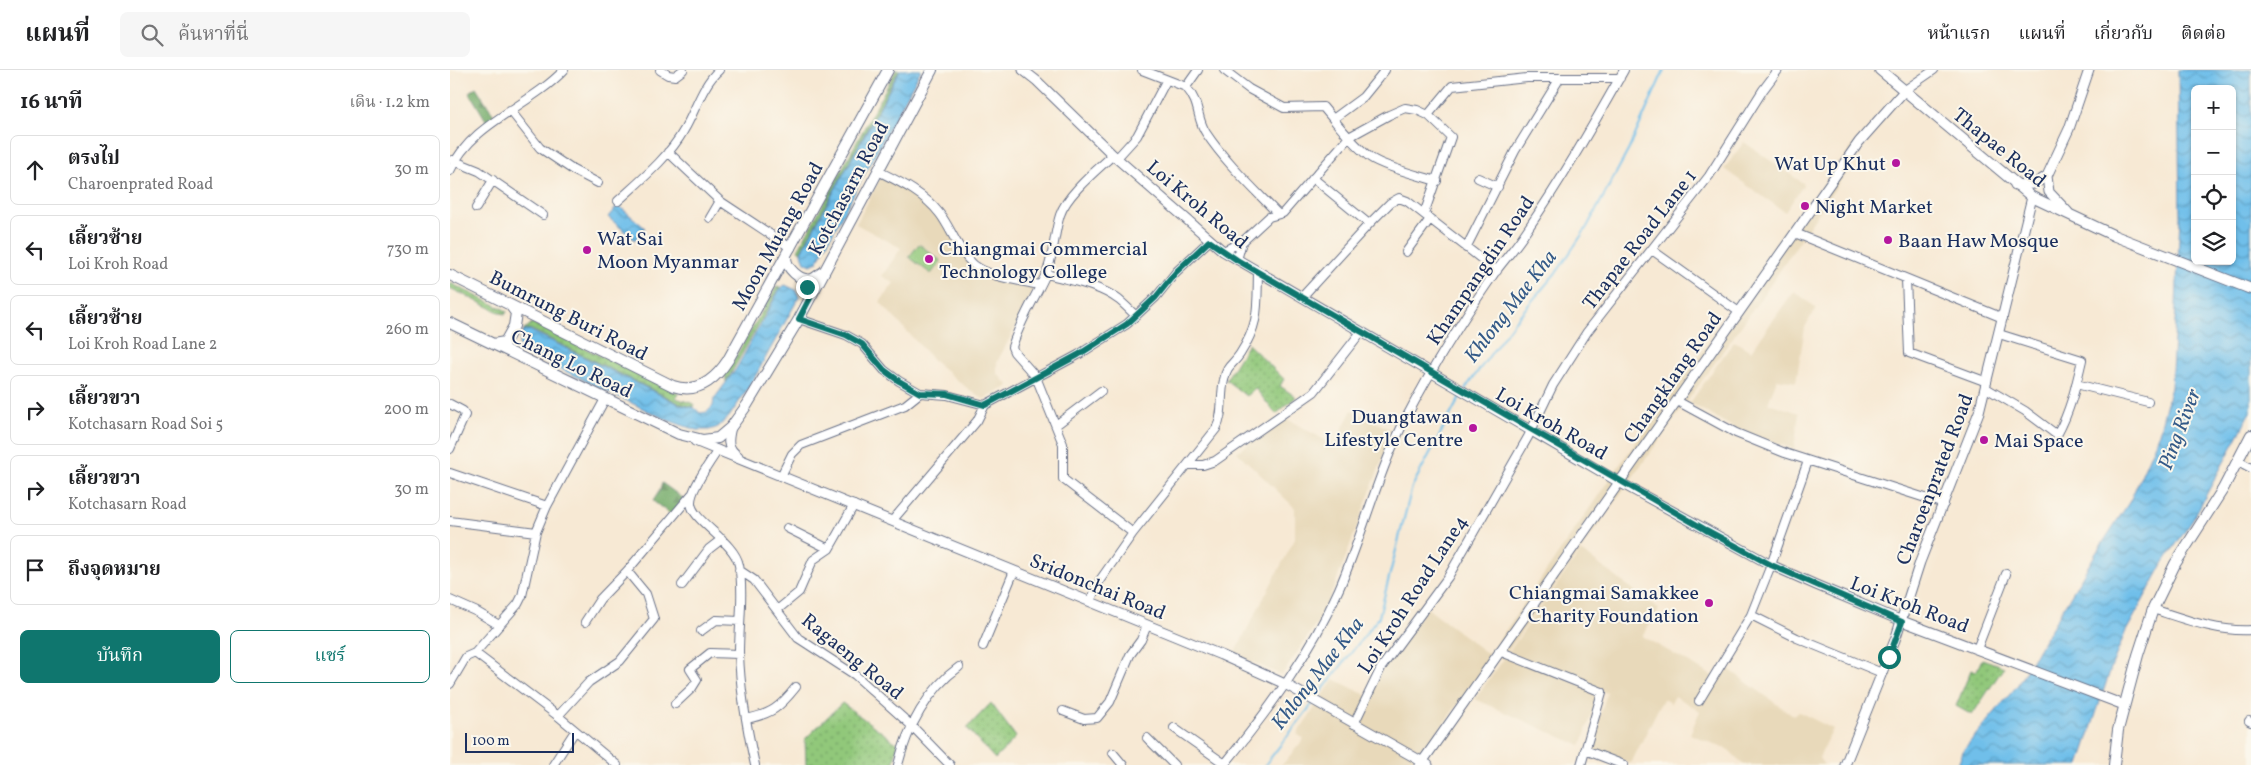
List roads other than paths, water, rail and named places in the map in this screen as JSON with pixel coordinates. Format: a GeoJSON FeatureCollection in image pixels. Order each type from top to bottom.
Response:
{"type":"FeatureCollection","features":[{"type":"Feature","properties":{"kind":"main road","name":"Moon Muang Road"},"geometry":{"type":"LineString","coordinates":[[673,386],[693,388],[714,378],[728,360],[888,70]]}},
{"type":"Feature","properties":{"kind":"main road","name":"Kotchasarn Road"},"geometry":{"type":"LineString","coordinates":[[679,434],[703,440],[713,440],[724,434],[759,387],[799,319],[932,70]]}},
{"type":"Feature","properties":{"kind":"main road","name":"Thapae Road"},"geometry":{"type":"LineString","coordinates":[[1880,70],[2015,185],[2032,197],[2165,256],[2251,289]]}},
{"type":"Feature","properties":{"kind":"main road"},"geometry":{"type":"LineString","coordinates":[[788,253],[788,267],[791,271],[805,278],[814,278],[823,272]]}},
{"type":"Feature","properties":{"kind":"main road","name":"Bumrung Buri Road"},"geometry":{"type":"LineString","coordinates":[[450,275],[673,386]]}},
{"type":"Feature","properties":{"kind":"main road"},"geometry":{"type":"LineString","coordinates":[[773,279],[780,275],[796,279],[807,287],[810,298]]}},
{"type":"Feature","properties":{"kind":"main road"},"geometry":{"type":"LineString","coordinates":[[493,344],[505,342],[514,326],[516,312],[509,304]]}},
{"type":"Feature","properties":{"kind":"main road"},"geometry":{"type":"LineString","coordinates":[[518,357],[512,342],[514,334],[519,325],[527,318],[534,316]]}},
{"type":"Feature","properties":{"kind":"main road","name":"Chang Lo Road"},"geometry":{"type":"LineString","coordinates":[[450,323],[679,434]]}},
{"type":"Feature","properties":{"kind":"main road"},"geometry":{"type":"LineString","coordinates":[[2114,765],[2120,703],[2153,609],[2175,564],[2215,503],[2251,435]]}},
{"type":"Feature","properties":{"kind":"street"},"geometry":{"type":"LineString","coordinates":[[660,70],[668,75],[675,76],[683,70]]}},
{"type":"Feature","properties":{"kind":"street","name":"Loi Kroh Road"},"geometry":{"type":"LineString","coordinates":[[1023,70],[1209,241],[1237,260],[1453,387],[1619,482],[1771,565],[1902,622],[2120,703]]}},
{"type":"Feature","properties":{"kind":"street"},"geometry":{"type":"LineString","coordinates":[[1142,70],[1166,81],[1186,87],[1195,97],[1204,131],[1238,173],[1278,214]]}},
{"type":"Feature","properties":{"kind":"street"},"geometry":{"type":"LineString","coordinates":[[1186,87],[1198,70]]}},
{"type":"Feature","properties":{"kind":"street"},"geometry":{"type":"LineString","coordinates":[[1224,70],[1249,89],[1284,108],[1323,107],[1349,138],[1371,158],[1383,164],[1437,181]]}},
{"type":"Feature","properties":{"kind":"street"},"geometry":{"type":"LineString","coordinates":[[1333,119],[1363,98],[1385,70]]}},
{"type":"Feature","properties":{"kind":"street","name":"Khampangdin Road"},"geometry":{"type":"LineString","coordinates":[[1225,764],[1286,684],[1326,618],[1340,587],[1384,466],[1407,416],[1431,373],[1497,271],[1522,238],[1573,162],[1624,70]]}},
{"type":"Feature","properties":{"kind":"street","name":"Thapae Road Lane 1"},"geometry":{"type":"LineString","coordinates":[[1531,432],[1553,385],[1587,332],[1709,176],[1763,90],[1778,70]]}},
{"type":"Feature","properties":{"kind":"street"},"geometry":{"type":"LineString","coordinates":[[1905,90],[1934,70]]}},
{"type":"Feature","properties":{"kind":"street"},"geometry":{"type":"LineString","coordinates":[[2072,216],[2052,197],[2047,187],[2047,176],[2074,116],[2089,70]]}},
{"type":"Feature","properties":{"kind":"street"},"geometry":{"type":"LineString","coordinates":[[450,171],[452,160],[475,136],[562,71]]}},
{"type":"Feature","properties":{"kind":"street"},"geometry":{"type":"LineString","coordinates":[[618,201],[668,152],[684,131],[716,71]]}},
{"type":"Feature","properties":{"kind":"street"},"geometry":{"type":"LineString","coordinates":[[1428,115],[1452,86],[1528,74],[1560,78],[1620,78]]}},
{"type":"Feature","properties":{"kind":"street"},"geometry":{"type":"LineString","coordinates":[[1466,248],[1515,152],[1560,78]]}},
{"type":"Feature","properties":{"kind":"street"},"geometry":{"type":"LineString","coordinates":[[1133,533],[1062,479],[1063,444],[1056,425],[1036,377],[1014,352],[1012,347],[1039,285],[1046,274],[1055,246],[1060,214],[1068,200],[1137,136],[1166,81]]}},
{"type":"Feature","properties":{"kind":"street","name":"Changklang Road"},"geometry":{"type":"LineString","coordinates":[[1423,764],[1499,652],[1859,142],[1905,90]]}},
{"type":"Feature","properties":{"kind":"street"},"geometry":{"type":"LineString","coordinates":[[1223,251],[1242,242],[1269,217],[1283,213],[1349,138],[1389,114],[1405,108],[1417,110],[1428,115],[1451,137],[1427,217],[1406,252]]}},
{"type":"Feature","properties":{"kind":"street"},"geometry":{"type":"LineString","coordinates":[[510,110],[540,148],[573,170],[598,183]]}},
{"type":"Feature","properties":{"kind":"street"},"geometry":{"type":"LineString","coordinates":[[668,152],[720,201],[788,253]]}},
{"type":"Feature","properties":{"kind":"street"},"geometry":{"type":"LineString","coordinates":[[452,160],[479,171],[544,215]]}},
{"type":"Feature","properties":{"kind":"street"},"geometry":{"type":"LineString","coordinates":[[878,171],[908,186],[939,212],[964,254],[974,265],[987,272],[1039,285]]}},
{"type":"Feature","properties":{"kind":"street"},"geometry":{"type":"LineString","coordinates":[[2015,185],[2034,184],[2047,176]]}},
{"type":"Feature","properties":{"kind":"street"},"geometry":{"type":"LineString","coordinates":[[1313,178],[1369,224]]}},
{"type":"Feature","properties":{"kind":"street"},"geometry":{"type":"LineString","coordinates":[[1478,178],[1498,187]]}},
{"type":"Feature","properties":{"kind":"street"},"geometry":{"type":"LineString","coordinates":[[476,208],[493,180]]}},
{"type":"Feature","properties":{"kind":"street","name":"Charoenprated Road"},"geometry":{"type":"LineString","coordinates":[[1844,765],[1902,622],[1920,562],[1980,412],[2032,197]]}},
{"type":"Feature","properties":{"kind":"street"},"geometry":{"type":"LineString","coordinates":[[1302,297],[1369,224],[1390,203],[1399,198],[1407,201],[1497,271]]}},
{"type":"Feature","properties":{"kind":"street"},"geometry":{"type":"LineString","coordinates":[[710,218],[720,201]]}},
{"type":"Feature","properties":{"kind":"street"},"geometry":{"type":"LineString","coordinates":[[1795,233],[2003,318]]}},
{"type":"Feature","properties":{"kind":"street"},"geometry":{"type":"LineString","coordinates":[[892,521],[977,421],[985,405],[1078,355],[1127,324],[1156,297],[1176,272],[1209,241]]}},
{"type":"Feature","properties":{"kind":"street"},"geometry":{"type":"LineString","coordinates":[[1237,260],[1242,242]]}},
{"type":"Feature","properties":{"kind":"street"},"geometry":{"type":"LineString","coordinates":[[1652,250],[1739,312]]}},
{"type":"Feature","properties":{"kind":"street"},"geometry":{"type":"LineString","coordinates":[[1090,601],[1100,580],[1133,533],[1220,422],[1224,379],[1229,364],[1239,356],[1256,322],[1258,272]]}},
{"type":"Feature","properties":{"kind":"street"},"geometry":{"type":"LineString","coordinates":[[1046,274],[1108,294],[1136,316]]}},
{"type":"Feature","properties":{"kind":"street"},"geometry":{"type":"LineString","coordinates":[[1906,279],[1909,353],[1987,385],[2057,435],[2064,424],[2082,360],[1999,334]]}},
{"type":"Feature","properties":{"kind":"street"},"geometry":{"type":"LineString","coordinates":[[799,319],[846,335],[862,344],[884,370],[920,393],[947,394],[985,405]]}},
{"type":"Feature","properties":{"kind":"street"},"geometry":{"type":"LineString","coordinates":[[1188,465],[1203,465],[1215,461],[1314,392],[1361,332]]}},
{"type":"Feature","properties":{"kind":"street"},"geometry":{"type":"LineString","coordinates":[[2076,384],[2148,402]]}},
{"type":"Feature","properties":{"kind":"street"},"geometry":{"type":"LineString","coordinates":[[1056,425],[1100,391]]}},
{"type":"Feature","properties":{"kind":"street"},"geometry":{"type":"LineString","coordinates":[[781,476],[792,454],[801,446],[904,405],[920,393]]}},
{"type":"Feature","properties":{"kind":"street"},"geometry":{"type":"LineString","coordinates":[[450,684],[466,656],[475,653],[518,604],[522,596],[536,532],[547,506],[605,399]]}},
{"type":"Feature","properties":{"kind":"street"},"geometry":{"type":"LineString","coordinates":[[1677,400],[1736,433],[1808,461],[1944,504]]}},
{"type":"Feature","properties":{"kind":"street"},"geometry":{"type":"LineString","coordinates":[[450,404],[463,411],[465,415],[450,449]]}},
{"type":"Feature","properties":{"kind":"street"},"geometry":{"type":"LineString","coordinates":[[730,427],[728,441],[730,448],[744,460]]}},
{"type":"Feature","properties":{"kind":"street","name":"Loi Kroh Road Lane4"},"geometry":{"type":"LineString","coordinates":[[1354,724],[1380,668],[1448,577],[1531,432]]}},
{"type":"Feature","properties":{"kind":"street","name":"Sridonchai Road"},"geometry":{"type":"LineString","coordinates":[[679,434],[1090,601],[1286,684],[1423,764]]}},
{"type":"Feature","properties":{"kind":"street"},"geometry":{"type":"LineString","coordinates":[[585,622],[600,599],[627,571],[692,494],[718,450]]}},
{"type":"Feature","properties":{"kind":"street"},"geometry":{"type":"LineString","coordinates":[[1699,701],[1711,678],[1751,615],[1808,461]]}},
{"type":"Feature","properties":{"kind":"street"},"geometry":{"type":"LineString","coordinates":[[2238,461],[2251,468]]}},
{"type":"Feature","properties":{"kind":"street"},"geometry":{"type":"LineString","coordinates":[[450,473],[547,506]]}},
{"type":"Feature","properties":{"kind":"street","name":"Ragaeng Road"},"geometry":{"type":"LineString","coordinates":[[692,494],[692,510],[722,539],[735,556],[739,570],[739,654],[746,719],[755,765]]}},
{"type":"Feature","properties":{"kind":"street"},"geometry":{"type":"LineString","coordinates":[[777,610],[799,592],[813,560],[829,548],[854,506]]}},
{"type":"Feature","properties":{"kind":"street"},"geometry":{"type":"LineString","coordinates":[[450,520],[536,532]]}},
{"type":"Feature","properties":{"kind":"street"},"geometry":{"type":"LineString","coordinates":[[787,528],[829,548]]}},
{"type":"Feature","properties":{"kind":"street"},"geometry":{"type":"LineString","coordinates":[[682,585],[709,549],[722,539]]}},
{"type":"Feature","properties":{"kind":"street","name":"Ragaeng Road"},"geometry":{"type":"LineString","coordinates":[[739,570],[754,580],[798,638],[855,675],[912,726],[950,765]]}},
{"type":"Feature","properties":{"kind":"street"},"geometry":{"type":"LineString","coordinates":[[558,716],[589,682],[620,661],[654,619],[646,594],[627,571]]}},
{"type":"Feature","properties":{"kind":"street"},"geometry":{"type":"LineString","coordinates":[[983,646],[1014,571]]}},
{"type":"Feature","properties":{"kind":"street"},"geometry":{"type":"LineString","coordinates":[[1977,649],[2006,574]]}},
{"type":"Feature","properties":{"kind":"street"},"geometry":{"type":"LineString","coordinates":[[450,600],[477,612],[499,625]]}},
{"type":"Feature","properties":{"kind":"street"},"geometry":{"type":"LineString","coordinates":[[2153,609],[2194,622],[2232,630],[2251,630]]}},
{"type":"Feature","properties":{"kind":"street"},"geometry":{"type":"LineString","coordinates":[[1751,615],[1797,638],[1882,673]]}},
{"type":"Feature","properties":{"kind":"street"},"geometry":{"type":"LineString","coordinates":[[700,631],[716,620],[740,620]]}},
{"type":"Feature","properties":{"kind":"street"},"geometry":{"type":"LineString","coordinates":[[1063,711],[1084,719],[1096,718],[1110,702],[1130,655],[1141,640],[1148,625]]}},
{"type":"Feature","properties":{"kind":"street"},"geometry":{"type":"LineString","coordinates":[[1499,652],[1602,692],[1581,765]]}},
{"type":"Feature","properties":{"kind":"street"},"geometry":{"type":"LineString","coordinates":[[475,653],[558,716],[617,765]]}},
{"type":"Feature","properties":{"kind":"street"},"geometry":{"type":"LineString","coordinates":[[675,704],[692,688],[697,680],[690,669],[710,653],[739,654]]}},
{"type":"Feature","properties":{"kind":"street"},"geometry":{"type":"LineString","coordinates":[[898,765],[912,726],[933,691],[945,677],[959,667]]}},
{"type":"Feature","properties":{"kind":"street"},"geometry":{"type":"LineString","coordinates":[[746,719],[762,716],[781,706],[796,687]]}},
{"type":"Feature","properties":{"kind":"street"},"geometry":{"type":"LineString","coordinates":[[1174,728],[1225,764]]}},
{"type":"Feature","properties":{"kind":"street"},"geometry":{"type":"LineString","coordinates":[[553,765],[575,730]]}},
{"type":"Feature","properties":{"kind":"street"},"geometry":{"type":"LineString","coordinates":[[1147,738],[1174,765]]}},
{"type":"Feature","properties":{"kind":"street"},"geometry":{"type":"LineString","coordinates":[[1585,750],[1624,765]]}},
{"type":"Feature","properties":{"kind":"street"},"geometry":{"type":"LineString","coordinates":[[1113,753],[1123,765]]}},
{"type":"Feature","properties":{"kind":"water"},"geometry":{"type":"Polygon","coordinates":[[[900,70],[921,70],[817,262],[811,265],[805,262],[801,252],[900,70]]]}},
{"type":"Feature","properties":{"kind":"water","name":"Ping River"},"geometry":{"type":"Polygon","coordinates":[[[2178,70],[2251,70],[2251,412],[2192,521],[2164,562],[2125,633],[2112,665],[2079,765],[1958,765],[1964,749],[2017,686],[2096,553],[2130,501],[2158,437],[2171,387],[2180,216],[2178,70]]]}},
{"type":"Feature","properties":{"kind":"water"},"geometry":{"type":"Polygon","coordinates":[[[618,205],[645,228],[635,240],[608,217],[618,205]]]}},
{"type":"Feature","properties":{"kind":"water"},"geometry":{"type":"Polygon","coordinates":[[[785,285],[796,290],[799,297],[751,384],[729,417],[718,427],[709,430],[696,430],[667,420],[523,351],[519,344],[523,332],[529,330],[681,405],[695,408],[700,413],[707,412],[713,406],[714,399],[736,369],[780,289],[785,285]]]}},
{"type":"Feature","properties":{"kind":"waterway","name":"Khlong Mae Kha"},"geometry":{"type":"LineString","coordinates":[[1465,389],[1515,321],[1559,269],[1587,227],[1629,149],[1664,70]]}},
{"type":"Feature","properties":{"kind":"waterway","name":"Khlong Mae Kha"},"geometry":{"type":"LineString","coordinates":[[1317,697],[1379,617],[1412,487],[1461,395]]}},
{"type":"Feature","properties":{"kind":"waterway","name":"Khlong Mae Kha"},"geometry":{"type":"LineString","coordinates":[[1265,765],[1313,703]]}},
{"type":"Feature","properties":{"kind":"place","name":"Wat Up Khut"},"geometry":{"type":"Point","coordinates":[1896,163]}},
{"type":"Feature","properties":{"kind":"place","name":"Night Market"},"geometry":{"type":"Point","coordinates":[1805,206]}},
{"type":"Feature","properties":{"kind":"place","name":"Baan Haw Mosque"},"geometry":{"type":"Point","coordinates":[1888,240]}},
{"type":"Feature","properties":{"kind":"place","name":"Wat Sai Moon Myanmar"},"geometry":{"type":"Point","coordinates":[587,250]}},
{"type":"Feature","properties":{"kind":"place","name":"Chiangmai Commercial Technology College"},"geometry":{"type":"Point","coordinates":[929,259]}},
{"type":"Feature","properties":{"kind":"place","name":"Duangtawan Lifestyle Centre"},"geometry":{"type":"Point","coordinates":[1473,428]}},
{"type":"Feature","properties":{"kind":"place","name":"Mai Space"},"geometry":{"type":"Point","coordinates":[1984,440]}},
{"type":"Feature","properties":{"kind":"place","name":"Chiangmai Samakkee Charity Foundation"},"geometry":{"type":"Point","coordinates":[1709,603]}}]}
